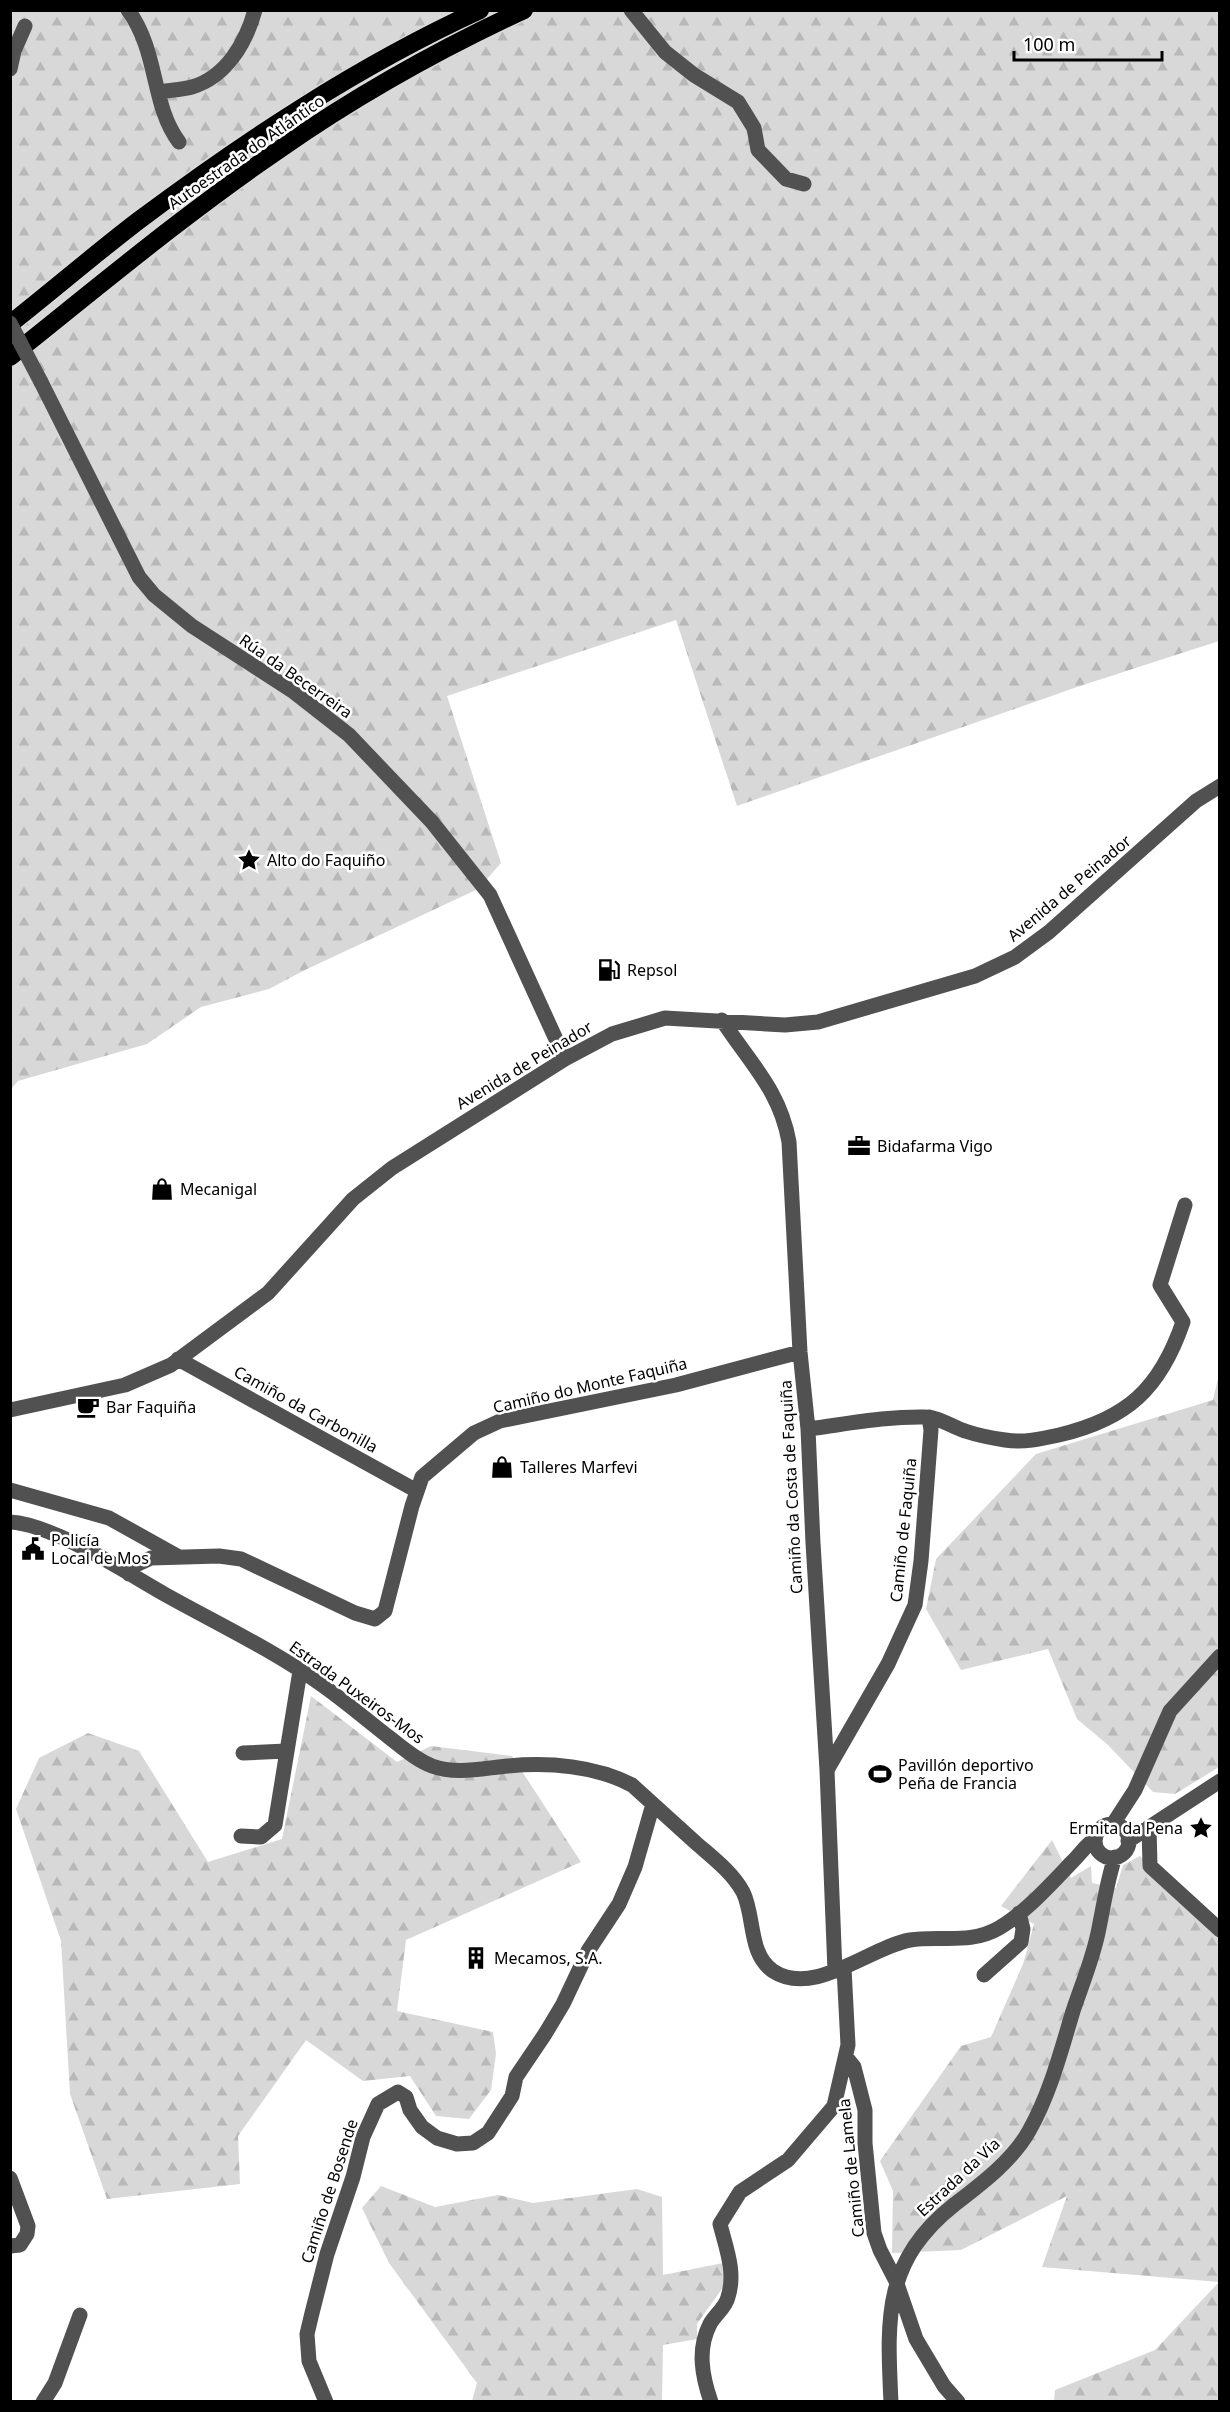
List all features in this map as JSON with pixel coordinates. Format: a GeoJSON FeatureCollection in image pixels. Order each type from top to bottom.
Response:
{"type":"FeatureCollection","features":[{"type":"Feature","properties":{"kind":"highway","name":"Autoestrada do Atlántico"},"geometry":{"type":"LineString","coordinates":[[10,324],[138,221],[268,130],[369,67],[480,10]]}},
{"type":"Feature","properties":{"kind":"highway","name":"Autoestrada do Atlántico"},"geometry":{"type":"LineString","coordinates":[[10,357],[207,201],[281,148],[369,92],[483,29],[524,10]]}},
{"type":"Feature","properties":{"kind":"street"},"geometry":{"type":"LineString","coordinates":[[128,10],[137,22],[149,50],[170,130],[179,142]]}},
{"type":"Feature","properties":{"kind":"street"},"geometry":{"type":"LineString","coordinates":[[159,92],[192,87],[212,78],[226,67],[252,22],[255,10]]}},
{"type":"Feature","properties":{"kind":"street"},"geometry":{"type":"LineString","coordinates":[[631,10],[665,52],[694,75],[738,102],[754,128],[758,150],[786,179],[804,184]]}},
{"type":"Feature","properties":{"kind":"street"},"geometry":{"type":"LineString","coordinates":[[10,69],[13,47],[25,26]]}},
{"type":"Feature","properties":{"kind":"street","name":"Rúa da Becerreira"},"geometry":{"type":"LineString","coordinates":[[10,324],[139,577],[154,595],[192,626],[294,692],[349,735],[432,822],[490,895],[565,1059]]}},
{"type":"Feature","properties":{"kind":"street","name":"Avenida de Peinador"},"geometry":{"type":"LineString","coordinates":[[10,1410],[125,1385],[178,1359],[268,1293],[353,1199],[392,1168],[565,1059],[612,1034],[665,1018],[785,1025],[818,1022],[975,976],[1015,957],[1049,932],[1196,801],[1220,786]]}},
{"type":"Feature","properties":{"kind":"street","name":"Camiño da Costa de Faquiña"},"geometry":{"type":"LineString","coordinates":[[711,2402],[705,2381],[702,2344],[710,2323],[728,2300],[732,2274],[720,2224],[740,2192],[788,2160],[834,2106],[848,2045],[840,1970],[808,1429],[800,1352],[789,1142],[785,1122],[772,1092],[722,1020]]}},
{"type":"Feature","properties":{"kind":"street"},"geometry":{"type":"LineString","coordinates":[[808,1429],[879,1420],[929,1417],[964,1431],[1006,1441],[1031,1442],[1097,1424],[1120,1412],[1146,1391],[1164,1369],[1183,1322],[1160,1285],[1185,1205]]}},
{"type":"Feature","properties":{"kind":"street","name":"Camiño do Monte Faquiña"},"geometry":{"type":"LineString","coordinates":[[129,1574],[136,1565],[151,1558],[219,1556],[241,1559],[355,1613],[375,1618],[385,1611],[422,1477],[474,1433],[501,1421],[676,1385],[800,1352]]}},
{"type":"Feature","properties":{"kind":"street","name":"Camiño da Carbonilla"},"geometry":{"type":"LineString","coordinates":[[178,1359],[417,1491]]}},
{"type":"Feature","properties":{"kind":"street","name":"Camiño de Faquiña"},"geometry":{"type":"LineString","coordinates":[[827,1770],[888,1664],[915,1605],[921,1561],[931,1430],[929,1417]]}},
{"type":"Feature","properties":{"kind":"street"},"geometry":{"type":"LineString","coordinates":[[10,1490],[109,1518],[179,1557]]}},
{"type":"Feature","properties":{"kind":"street","name":"Estrada Puxeiros-Mos"},"geometry":{"type":"LineString","coordinates":[[10,1522],[44,1530],[276,1654],[414,1756],[431,1766],[448,1770],[511,1765],[595,1770],[618,1777],[632,1785],[727,1870],[742,1890],[750,1908],[756,1946],[763,1960],[772,1970],[798,1978],[821,1976],[840,1970],[891,1944],[912,1939],[955,1940],[998,1929],[1019,1913],[1076,1859],[1083,1847],[1103,1850]]}},
{"type":"Feature","properties":{"kind":"street"},"geometry":{"type":"LineString","coordinates":[[1135,1790],[1126,1849],[1103,1850],[1100,1828],[1113,1824],[1135,1790],[1170,1711],[1220,1656]]}},
{"type":"Feature","properties":{"kind":"street"},"geometry":{"type":"LineString","coordinates":[[241,1836],[261,1837],[275,1825],[300,1671]]}},
{"type":"Feature","properties":{"kind":"street"},"geometry":{"type":"LineString","coordinates":[[243,1753],[286,1751]]}},
{"type":"Feature","properties":{"kind":"street"},"geometry":{"type":"LineString","coordinates":[[1128,1838],[1220,1781]]}},
{"type":"Feature","properties":{"kind":"street","name":"Camiño de Bosende"},"geometry":{"type":"LineString","coordinates":[[326,2402],[309,2361],[308,2334],[327,2254],[353,2177],[363,2137],[378,2104],[398,2092],[406,2097],[410,2110],[422,2127],[437,2138],[457,2144],[472,2143],[488,2133],[512,2096],[516,2077],[563,2004],[588,1950],[619,1904],[635,1867],[653,1804]]}},
{"type":"Feature","properties":{"kind":"street"},"geometry":{"type":"LineString","coordinates":[[1113,1824],[1122,1828],[1128,1838]]}},
{"type":"Feature","properties":{"kind":"street"},"geometry":{"type":"LineString","coordinates":[[1149,1827],[1150,1866],[1220,1930]]}},
{"type":"Feature","properties":{"kind":"street","name":"Estrada da Vía"},"geometry":{"type":"LineString","coordinates":[[891,2402],[890,2328],[896,2281],[904,2262],[926,2231],[950,2208],[987,2179],[1028,2133],[1049,2086],[1099,1929],[1107,1880],[1103,1850]]}},
{"type":"Feature","properties":{"kind":"street"},"geometry":{"type":"LineString","coordinates":[[984,1975],[1021,1942],[1023,1929],[1019,1913]]}},
{"type":"Feature","properties":{"kind":"street","name":"Camiño de Lamela"},"geometry":{"type":"LineString","coordinates":[[846,2057],[854,2067],[865,2110],[865,2142],[874,2233],[896,2281],[916,2339],[944,2386],[958,2402]]}},
{"type":"Feature","properties":{"kind":"street"},"geometry":{"type":"LineString","coordinates":[[10,2178],[28,2226],[27,2234],[20,2245],[10,2246]]}},
{"type":"Feature","properties":{"kind":"street"},"geometry":{"type":"LineString","coordinates":[[43,2402],[55,2383],[81,2315]]}},
{"type":"Feature","properties":{"kind":"green space"},"geometry":{"type":"Polygon","coordinates":[[[11,11],[1219,11],[1219,641],[1080,686],[737,806],[676,620],[447,696],[501,863],[478,889],[269,989],[201,1007],[147,1044],[18,1081],[11,1089],[11,11]]]}},
{"type":"Feature","properties":{"kind":"green space"},"geometry":{"type":"Polygon","coordinates":[[[1219,1374],[1219,1767],[1175,1794],[1153,1792],[1108,1745],[1077,1719],[1048,1649],[961,1670],[926,1609],[936,1559],[1036,1454],[1213,1400],[1219,1374]]]}},
{"type":"Feature","properties":{"kind":"green space"},"geometry":{"type":"Polygon","coordinates":[[[311,1696],[397,1762],[431,1746],[512,1756],[581,1862],[406,1940],[397,2011],[493,2032],[496,2054],[491,2090],[469,2119],[436,2116],[410,2076],[363,2081],[306,2040],[238,2136],[240,2184],[107,2199],[70,2094],[61,1941],[16,1809],[39,1758],[88,1733],[139,1751],[208,1862],[282,1839],[311,1696]]]}},
{"type":"Feature","properties":{"kind":"green space"},"geometry":{"type":"Polygon","coordinates":[[[1052,1840],[1071,1878],[1091,1866],[1092,1883],[1116,1888],[1123,1865],[1140,1856],[1219,1931],[1219,2282],[1042,2267],[1067,2196],[961,2250],[892,2253],[893,2191],[880,2161],[961,2046],[991,2037],[1023,1964],[1034,1924],[1001,1906],[1052,1840]]]}},
{"type":"Feature","properties":{"kind":"green space"},"geometry":{"type":"Polygon","coordinates":[[[381,2186],[435,2207],[498,2195],[533,2203],[637,2189],[662,2197],[663,2275],[723,2263],[724,2286],[697,2324],[697,2339],[663,2345],[662,2401],[472,2401],[477,2383],[389,2263],[362,2208],[381,2186]]]}},
{"type":"Feature","properties":{"kind":"green space"},"geometry":{"type":"Polygon","coordinates":[[[1219,2282],[1219,2401],[1054,2401],[1055,2390],[1155,2350],[1219,2282]]]}},
{"type":"Feature","properties":{"kind":"place","name":"Alto do Faquiño"},"geometry":{"type":"Point","coordinates":[249,860]}},
{"type":"Feature","properties":{"kind":"place","name":"Repsol"},"geometry":{"type":"Point","coordinates":[609,970]}},
{"type":"Feature","properties":{"kind":"place","name":"Bidafarma Vigo"},"geometry":{"type":"Point","coordinates":[859,1146]}},
{"type":"Feature","properties":{"kind":"place","name":"Mecanigal"},"geometry":{"type":"Point","coordinates":[162,1189]}},
{"type":"Feature","properties":{"kind":"place","name":"Bar Faquiña"},"geometry":{"type":"Point","coordinates":[88,1407]}},
{"type":"Feature","properties":{"kind":"place","name":"Talleres Marfevi"},"geometry":{"type":"Point","coordinates":[502,1467]}},
{"type":"Feature","properties":{"kind":"place","name":"Policía Local de Mos"},"geometry":{"type":"Point","coordinates":[33,1549]}},
{"type":"Feature","properties":{"kind":"place","name":"Pavillón deportivo Peña de Francia"},"geometry":{"type":"Point","coordinates":[880,1774]}},
{"type":"Feature","properties":{"kind":"place","name":"Ermita da Pena"},"geometry":{"type":"Point","coordinates":[1201,1828]}},
{"type":"Feature","properties":{"kind":"place","name":"Mecamos, S.A."},"geometry":{"type":"Point","coordinates":[476,1958]}}]}
